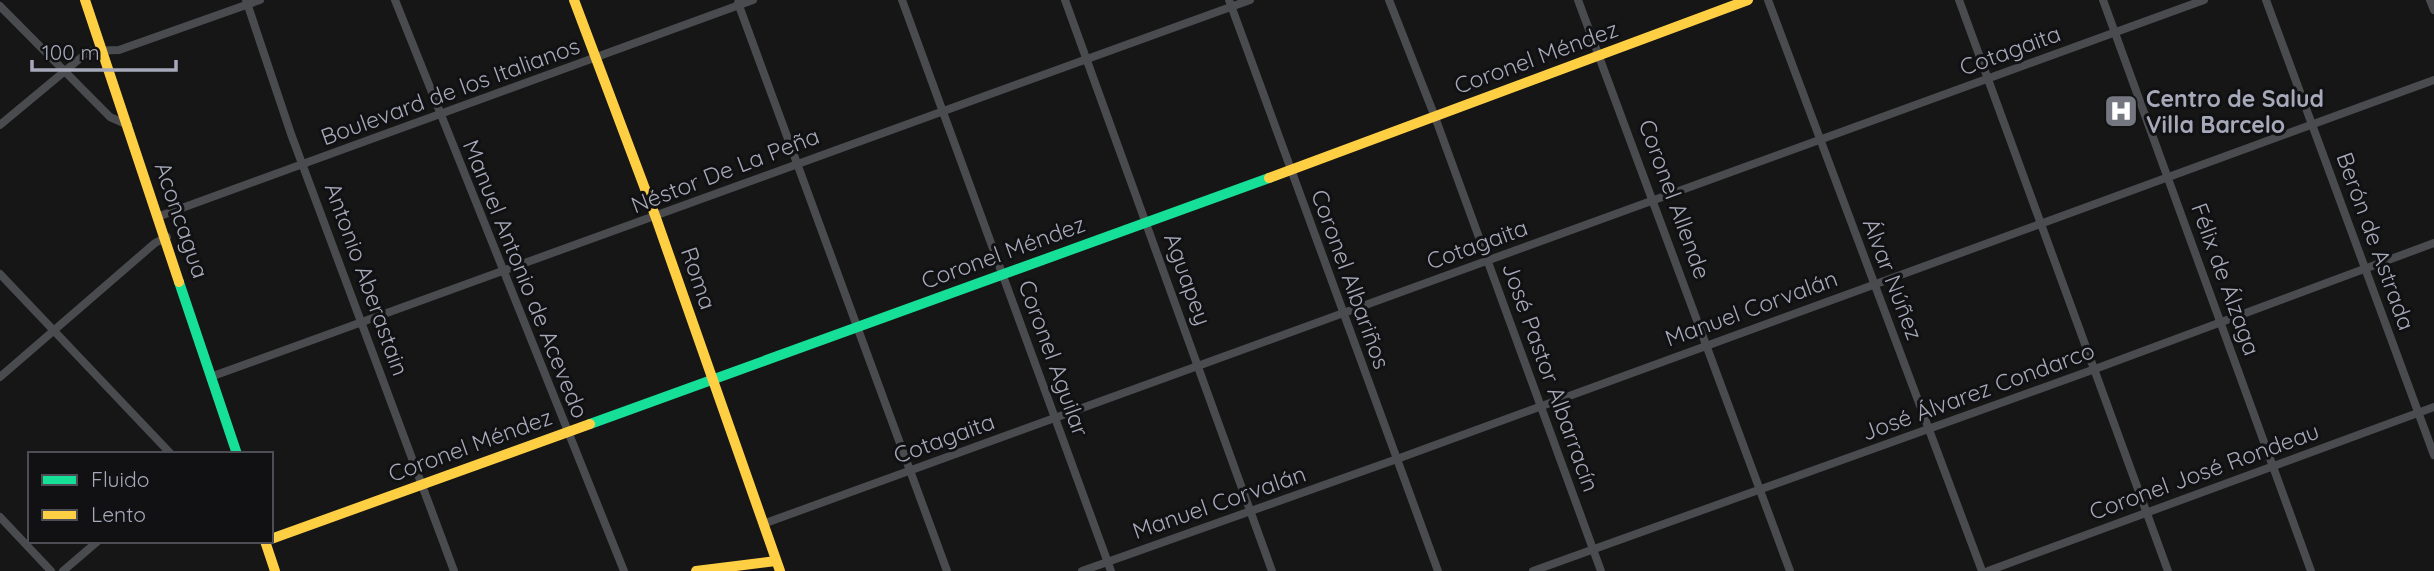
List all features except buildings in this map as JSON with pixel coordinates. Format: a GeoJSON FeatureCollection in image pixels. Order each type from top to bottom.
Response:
{"type":"FeatureCollection","features":[{"type":"Feature","properties":{"kind":"street","name":"Aconcagua"},"geometry":{"type":"LineString","coordinates":[[85,0],[160,216],[236,452]]}},
{"type":"Feature","properties":{"kind":"street"},"geometry":{"type":"LineString","coordinates":[[0,125],[89,51],[119,50],[247,2],[260,0]]}},
{"type":"Feature","properties":{"kind":"street","name":"Manuel Antonio de Acevedo"},"geometry":{"type":"LineString","coordinates":[[395,0],[624,571]]}},
{"type":"Feature","properties":{"kind":"street","name":"Roma"},"geometry":{"type":"LineString","coordinates":[[574,0],[656,218],[778,566]]}},
{"type":"Feature","properties":{"kind":"street","name":"Boulevard de los Italianos"},"geometry":{"type":"LineString","coordinates":[[160,216],[595,59],[738,3],[753,0]]}},
{"type":"Feature","properties":{"kind":"street","name":"Coronel Aguilar"},"geometry":{"type":"LineString","coordinates":[[902,0],[1111,571]]}},
{"type":"Feature","properties":{"kind":"street","name":"Aguapey"},"geometry":{"type":"LineString","coordinates":[[1065,0],[1147,220],[1272,571]]}},
{"type":"Feature","properties":{"kind":"street","name":"Néstor De La Peña"},"geometry":{"type":"LineString","coordinates":[[213,376],[656,218],[1230,3],[1250,0]]}},
{"type":"Feature","properties":{"kind":"street","name":"José Pastor Albarracín"},"geometry":{"type":"LineString","coordinates":[[1390,0],[1436,117],[1601,571]]}},
{"type":"Feature","properties":{"kind":"street","name":"Coronel Allende"},"geometry":{"type":"LineString","coordinates":[[1578,0],[1655,200],[1790,571]]}},
{"type":"Feature","properties":{"kind":"street","name":"Coronel Méndez"},"geometry":{"type":"LineString","coordinates":[[273,538],[1291,170],[1748,0]]}},
{"type":"Feature","properties":{"kind":"street","name":"Álvar Núñez"},"geometry":{"type":"LineString","coordinates":[[1768,0],[1982,571]]}},
{"type":"Feature","properties":{"kind":"street"},"geometry":{"type":"LineString","coordinates":[[1959,0],[2168,571]]}},
{"type":"Feature","properties":{"kind":"street","name":"Félix de Álzaga"},"geometry":{"type":"LineString","coordinates":[[2103,0],[2311,571]]}},
{"type":"Feature","properties":{"kind":"street","name":"Cotagaita"},"geometry":{"type":"LineString","coordinates":[[763,524],[2204,0]]}},
{"type":"Feature","properties":{"kind":"street","name":"Berón de Astrada"},"geometry":{"type":"LineString","coordinates":[[2266,0],[2434,455]]}},
{"type":"Feature","properties":{"kind":"street"},"geometry":{"type":"LineString","coordinates":[[2430,0],[2434,10]]}},
{"type":"Feature","properties":{"kind":"street","name":"Antonio Aberastain"},"geometry":{"type":"LineString","coordinates":[[247,2],[291,134],[305,164],[454,571]]}},
{"type":"Feature","properties":{"kind":"street"},"geometry":{"type":"LineString","coordinates":[[738,3],[947,571]]}},
{"type":"Feature","properties":{"kind":"street","name":"Coronel Albariños"},"geometry":{"type":"LineString","coordinates":[[1230,3],[1438,571]]}},
{"type":"Feature","properties":{"kind":"street"},"geometry":{"type":"LineString","coordinates":[[0,6],[110,117],[128,125]]}},
{"type":"Feature","properties":{"kind":"street","name":"Manuel Corvalán"},"geometry":{"type":"LineString","coordinates":[[1082,571],[1397,460],[2434,80]]}},
{"type":"Feature","properties":{"kind":"street"},"geometry":{"type":"LineString","coordinates":[[0,377],[155,243],[167,237]]}},
{"type":"Feature","properties":{"kind":"street","name":"José Álvarez Condarco"},"geometry":{"type":"LineString","coordinates":[[1533,571],[2095,369],[2434,243]]}},
{"type":"Feature","properties":{"kind":"street"},"geometry":{"type":"LineString","coordinates":[[0,274],[169,452]]}},
{"type":"Feature","properties":{"kind":"street","name":"Coronel José Rondeau"},"geometry":{"type":"LineString","coordinates":[[1988,571],[2434,407]]}},
{"type":"Feature","properties":{"kind":"street"},"geometry":{"type":"LineString","coordinates":[[0,517],[51,571]]}},
{"type":"Feature","properties":{"kind":"street"},"geometry":{"type":"LineString","coordinates":[[63,571],[96,543]]}},
{"type":"Feature","properties":{"kind":"street"},"geometry":{"type":"LineString","coordinates":[[266,543],[275,571]]}},
{"type":"Feature","properties":{"kind":"street"},"geometry":{"type":"LineString","coordinates":[[696,571],[778,566]]}},
{"type":"Feature","properties":{"kind":"traffic: fast"},"geometry":{"type":"LineString","coordinates":[[590,424],[1269,178]]}},
{"type":"Feature","properties":{"kind":"traffic: fast"},"geometry":{"type":"LineString","coordinates":[[179,282],[236,452]]}},
{"type":"Feature","properties":{"kind":"traffic: slow"},"geometry":{"type":"LineString","coordinates":[[85,0],[179,282]]}},
{"type":"Feature","properties":{"kind":"traffic: slow"},"geometry":{"type":"LineString","coordinates":[[574,0],[656,218],[780,571]]}},
{"type":"Feature","properties":{"kind":"traffic: slow"},"geometry":{"type":"LineString","coordinates":[[1269,178],[1748,0]]}},
{"type":"Feature","properties":{"kind":"traffic: slow"},"geometry":{"type":"LineString","coordinates":[[273,538],[590,424]]}},
{"type":"Feature","properties":{"kind":"traffic: slow"},"geometry":{"type":"LineString","coordinates":[[266,543],[275,571]]}},
{"type":"Feature","properties":{"kind":"traffic: slow"},"geometry":{"type":"LineString","coordinates":[[696,571],[776,561]]}},
{"type":"Feature","properties":{"kind":"place","name":"Centro de Salud Villa Barcelo"},"geometry":{"type":"Point","coordinates":[2121,111]}}]}
